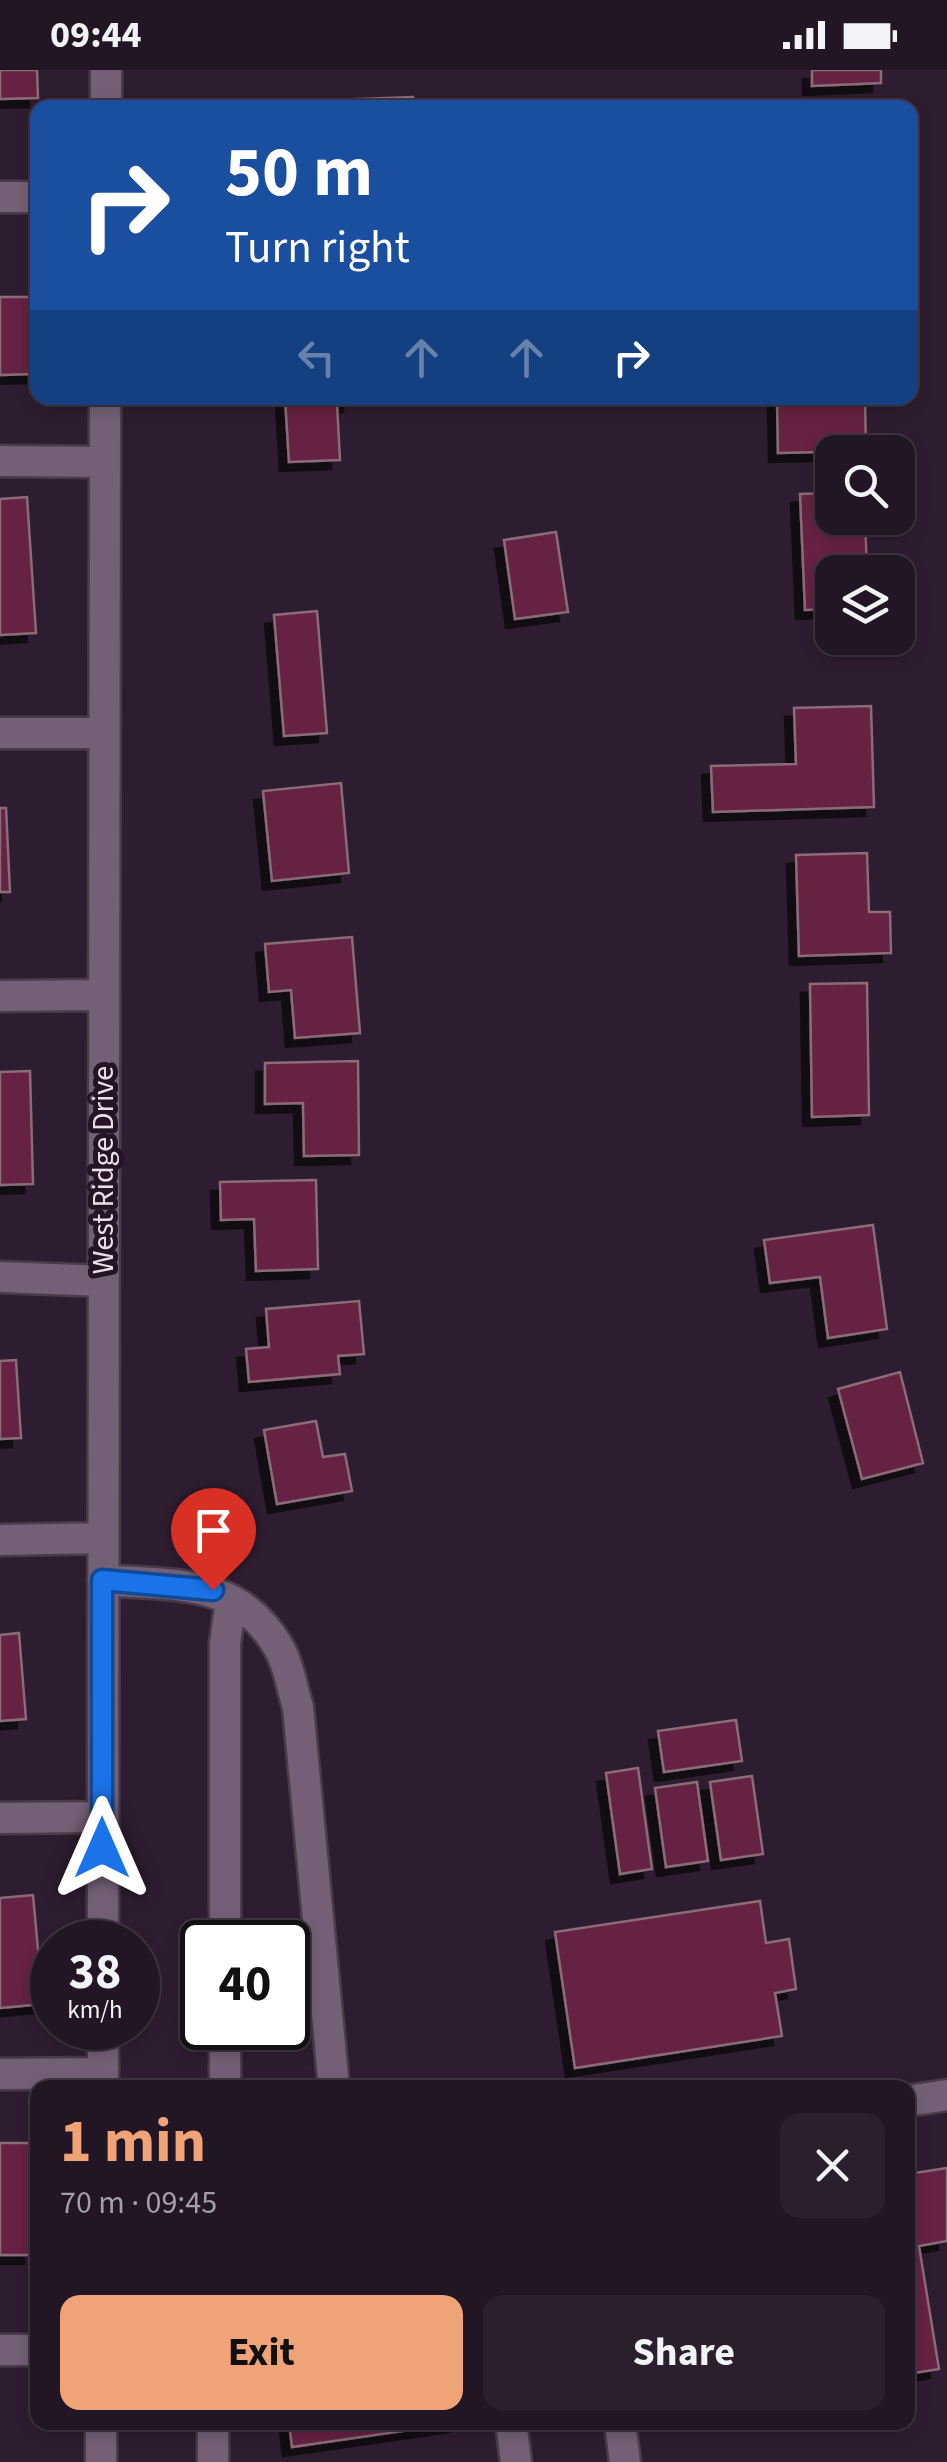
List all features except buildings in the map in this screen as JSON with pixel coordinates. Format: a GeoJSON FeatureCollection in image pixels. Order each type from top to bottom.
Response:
{"type":"FeatureCollection","features":[{"type":"Feature","properties":{"kind":"street"},"geometry":{"type":"LineString","coordinates":[[106,70],[106,100]]}},
{"type":"Feature","properties":{"kind":"street"},"geometry":{"type":"LineString","coordinates":[[0,197],[30,196]]}},
{"type":"Feature","properties":{"kind":"street","name":"West Ridge Drive"},"geometry":{"type":"LineString","coordinates":[[103,1920],[105,405]]}},
{"type":"Feature","properties":{"kind":"street"},"geometry":{"type":"LineString","coordinates":[[0,461],[105,462]]}},
{"type":"Feature","properties":{"kind":"street"},"geometry":{"type":"LineString","coordinates":[[0,733],[104,734]]}},
{"type":"Feature","properties":{"kind":"street"},"geometry":{"type":"LineString","coordinates":[[0,996],[103,994]]}},
{"type":"Feature","properties":{"kind":"street"},"geometry":{"type":"LineString","coordinates":[[0,1277],[103,1281]]}},
{"type":"Feature","properties":{"kind":"street"},"geometry":{"type":"LineString","coordinates":[[0,1540],[103,1538]]}},
{"type":"Feature","properties":{"kind":"street"},"geometry":{"type":"LineString","coordinates":[[102,1580],[213,1590],[252,1611],[281,1650],[298,1707],[333,2080]]}},
{"type":"Feature","properties":{"kind":"street"},"geometry":{"type":"LineString","coordinates":[[225,1920],[225,1643],[231,1600]]}},
{"type":"Feature","properties":{"kind":"street"},"geometry":{"type":"LineString","coordinates":[[0,1818],[102,1817]]}},
{"type":"Feature","properties":{"kind":"street"},"geometry":{"type":"LineString","coordinates":[[0,2074],[103,2080],[103,2050]]}},
{"type":"Feature","properties":{"kind":"street"},"geometry":{"type":"LineString","coordinates":[[225,2050],[225,2080]]}},
{"type":"Feature","properties":{"kind":"street"},"geometry":{"type":"LineString","coordinates":[[915,2100],[947,2095]]}},
{"type":"Feature","properties":{"kind":"street"},"geometry":{"type":"LineString","coordinates":[[0,2350],[30,2350]]}},
{"type":"Feature","properties":{"kind":"street"},"geometry":{"type":"LineString","coordinates":[[101,2430],[101,2462]]}},
{"type":"Feature","properties":{"kind":"street"},"geometry":{"type":"LineString","coordinates":[[213,2430],[213,2462]]}},
{"type":"Feature","properties":{"kind":"street"},"geometry":{"type":"LineString","coordinates":[[512,2430],[516,2462]]}},
{"type":"Feature","properties":{"kind":"street"},"geometry":{"type":"LineString","coordinates":[[621,2430],[625,2462]]}},
{"type":"Feature","properties":{"kind":"route"},"geometry":{"type":"LineString","coordinates":[[102,1848],[102,1580],[213,1590]]}}]}
